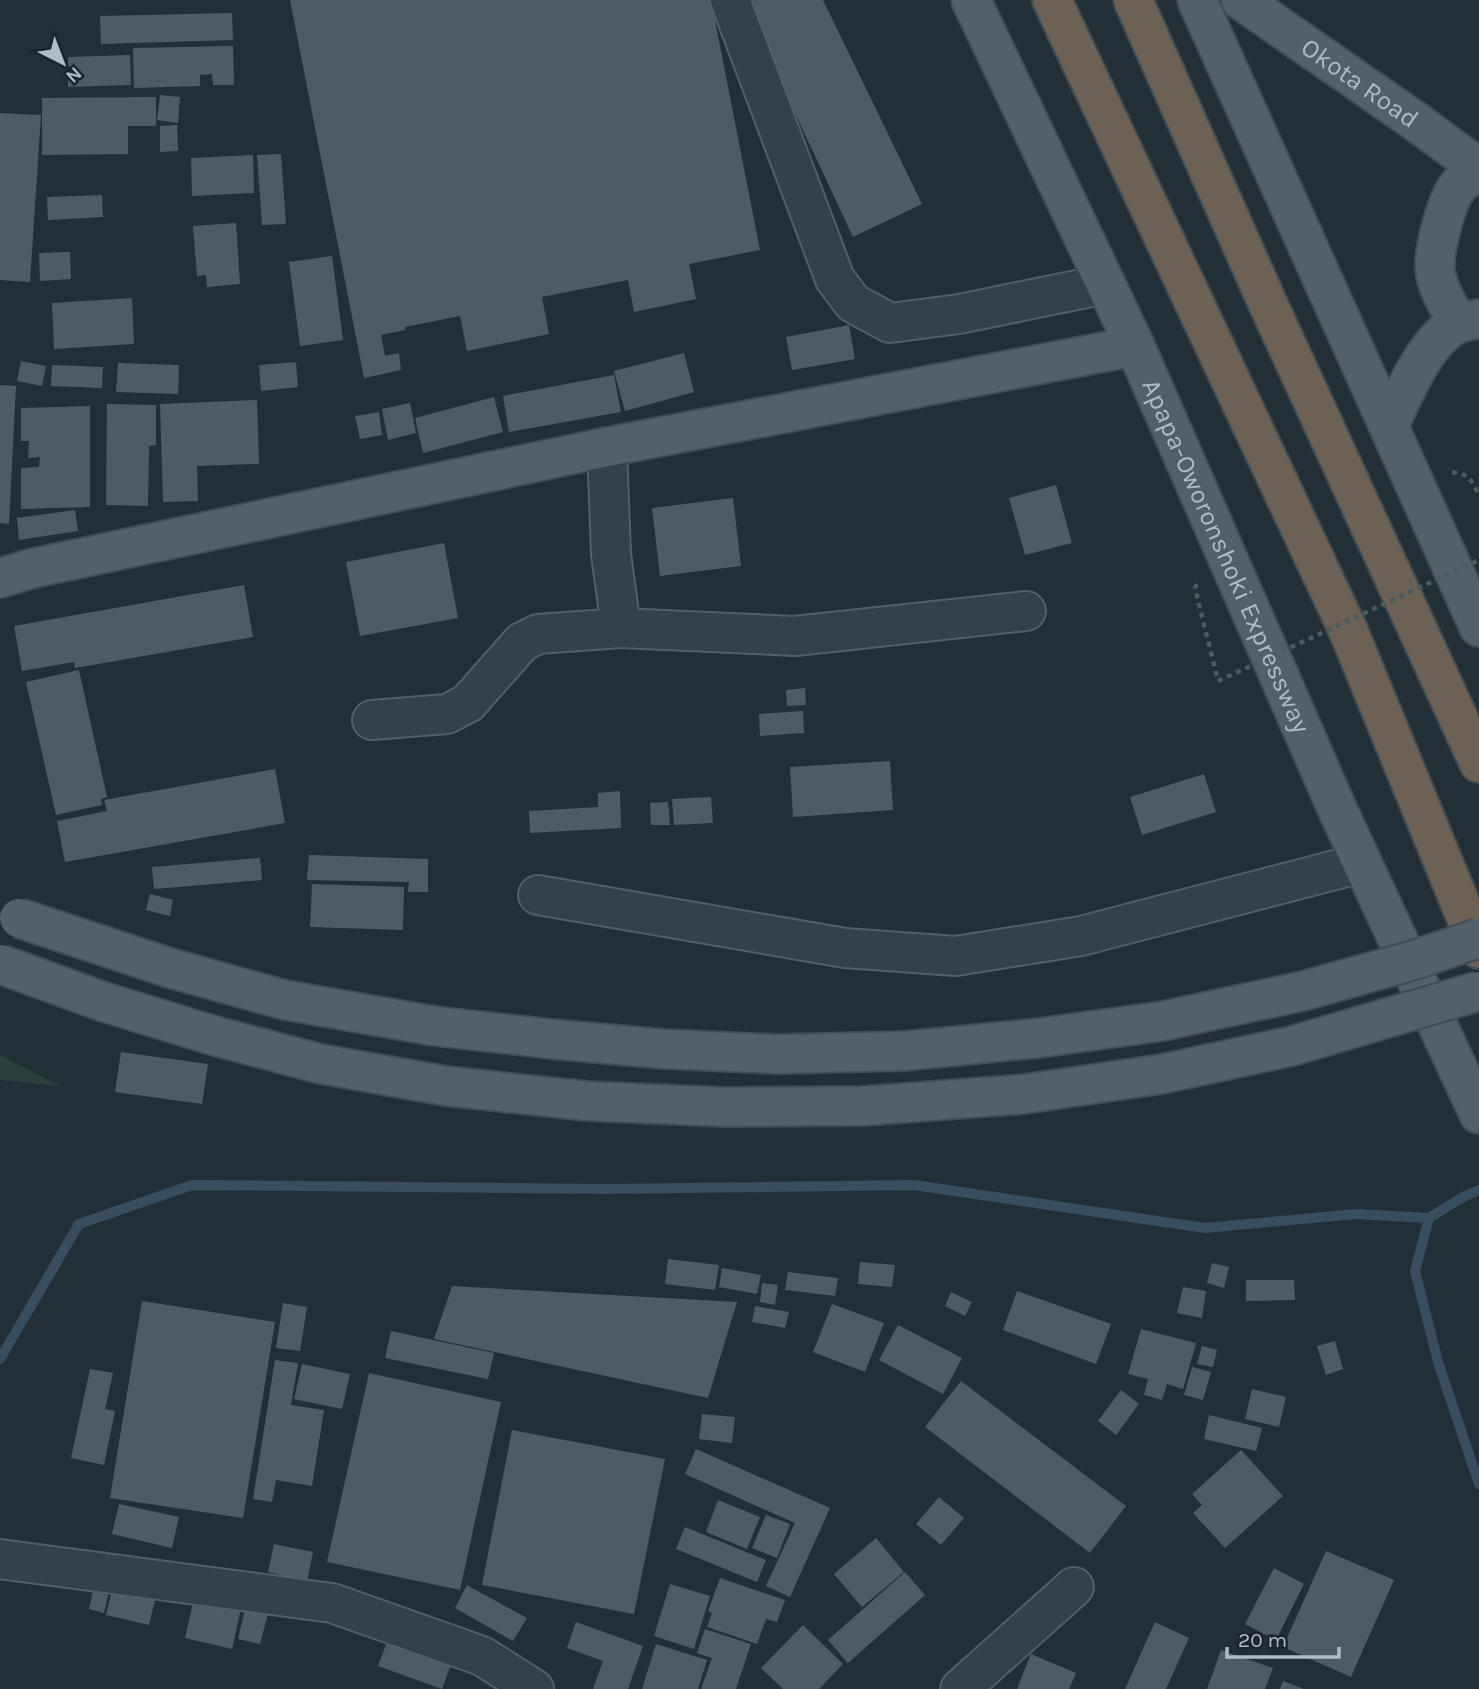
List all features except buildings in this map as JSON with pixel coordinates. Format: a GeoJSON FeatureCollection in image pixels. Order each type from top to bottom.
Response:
{"type":"FeatureCollection","features":[{"type":"Feature","properties":{"kind":"highway"},"geometry":{"type":"LineString","coordinates":[[1052,0],[1348,630],[1479,949]]}},
{"type":"Feature","properties":{"kind":"highway"},"geometry":{"type":"LineString","coordinates":[[1133,0],[1479,763]]}},
{"type":"Feature","properties":{"kind":"main road","name":"Apapa-Oworonshoki Expressway"},"geometry":{"type":"LineString","coordinates":[[971,0],[1135,346],[1334,801],[1479,1114]]}},
{"type":"Feature","properties":{"kind":"main road"},"geometry":{"type":"LineString","coordinates":[[1197,0],[1479,627]]}},
{"type":"Feature","properties":{"kind":"main road","name":"Okota Road"},"geometry":{"type":"LineString","coordinates":[[1241,0],[1415,121],[1479,171]]}},
{"type":"Feature","properties":{"kind":"main road"},"geometry":{"type":"LineString","coordinates":[[1389,425],[1426,354],[1442,336],[1468,321],[1440,290],[1435,268],[1441,223],[1458,185],[1479,171]]}},
{"type":"Feature","properties":{"kind":"main road"},"geometry":{"type":"LineString","coordinates":[[0,578],[34,568],[607,447],[1135,346]]}},
{"type":"Feature","properties":{"kind":"main road"},"geometry":{"type":"LineString","coordinates":[[10,914],[170,968],[299,1002],[434,1026],[551,1039],[664,1049],[778,1054],[904,1051],[1039,1038],[1163,1021],[1303,991],[1414,960],[1479,938]]}},
{"type":"Feature","properties":{"kind":"main road"},"geometry":{"type":"LineString","coordinates":[[0,964],[215,1036],[321,1064],[446,1086],[587,1101],[725,1107],[863,1106],[1024,1094],[1162,1074],[1292,1045],[1479,991]]}},
{"type":"Feature","properties":{"kind":"street"},"geometry":{"type":"LineString","coordinates":[[730,0],[835,279],[853,303],[890,323],[958,314],[1106,284]]}},
{"type":"Feature","properties":{"kind":"street"},"geometry":{"type":"LineString","coordinates":[[607,447],[611,554],[621,628]]}},
{"type":"Feature","properties":{"kind":"street"},"geometry":{"type":"LineString","coordinates":[[372,720],[447,714],[468,703],[522,642],[538,634],[621,628],[795,635],[1026,611]]}},
{"type":"Feature","properties":{"kind":"street"},"geometry":{"type":"LineString","coordinates":[[538,895],[845,948],[956,956],[1081,936],[1362,863]]}},
{"type":"Feature","properties":{"kind":"street"},"geometry":{"type":"LineString","coordinates":[[0,1559],[332,1604],[482,1656],[534,1689]]}},
{"type":"Feature","properties":{"kind":"street"},"geometry":{"type":"LineString","coordinates":[[960,1689],[1074,1587]]}},
{"type":"Feature","properties":{"kind":"path"},"geometry":{"type":"LineString","coordinates":[[1468,476],[1479,494]]}},
{"type":"Feature","properties":{"kind":"path"},"geometry":{"type":"LineString","coordinates":[[1195,588],[1218,681],[1479,560]]}},
{"type":"Feature","properties":{"kind":"green space"},"geometry":{"type":"Polygon","coordinates":[[[0,1055],[60,1086],[0,1080],[0,1055]]]}},
{"type":"Feature","properties":{"kind":"waterway"},"geometry":{"type":"LineString","coordinates":[[0,1359],[79,1224],[192,1185],[607,1189],[914,1185],[1205,1228],[1356,1214],[1429,1218]]}},
{"type":"Feature","properties":{"kind":"waterway"},"geometry":{"type":"LineString","coordinates":[[1479,1190],[1429,1218],[1415,1271],[1438,1362],[1479,1484]]}}]}
